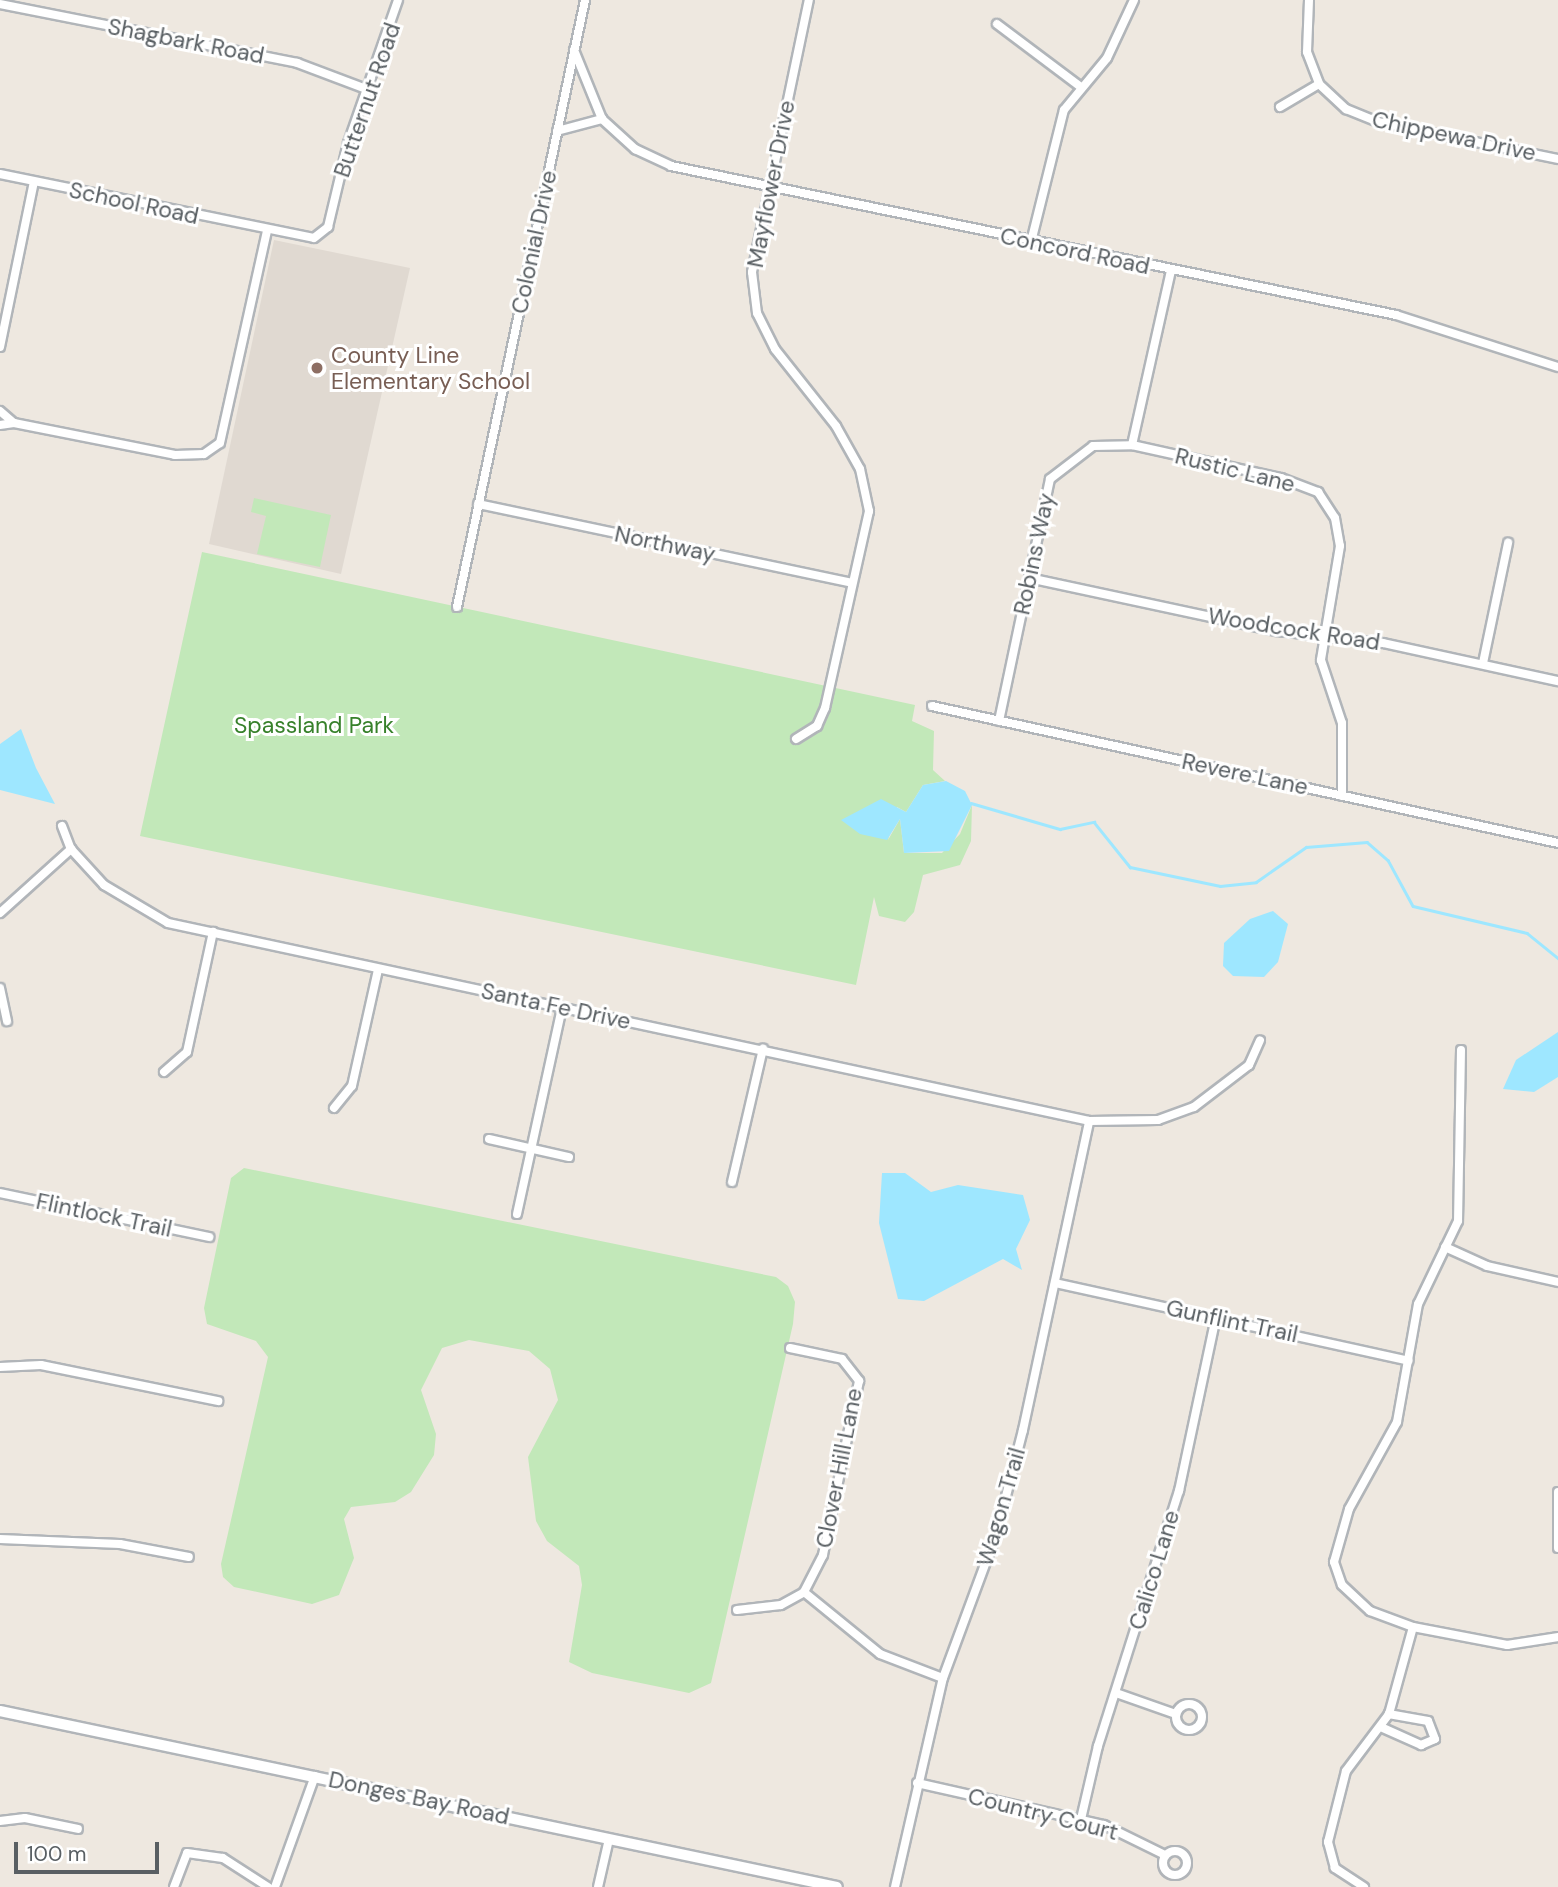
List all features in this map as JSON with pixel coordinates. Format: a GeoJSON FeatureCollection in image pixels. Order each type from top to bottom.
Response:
{"type":"FeatureCollection","features":[{"type":"Feature","properties":{"kind":"street","name":"Butternut Road"},"geometry":{"type":"LineString","coordinates":[[267,231],[323,233],[398,0]]}},
{"type":"Feature","properties":{"kind":"street","name":"Colonial Drive"},"geometry":{"type":"LineString","coordinates":[[457,607],[585,0]]}},
{"type":"Feature","properties":{"kind":"street","name":"Mayflower Drive"},"geometry":{"type":"LineString","coordinates":[[796,739],[823,715],[869,511],[860,469],[757,313],[752,272],[808,0]]}},
{"type":"Feature","properties":{"kind":"street"},"geometry":{"type":"LineString","coordinates":[[1031,242],[1054,135],[1081,87],[1107,58],[1134,0]]}},
{"type":"Feature","properties":{"kind":"street"},"geometry":{"type":"LineString","coordinates":[[1280,107],[1319,84],[1304,33],[1309,0]]}},
{"type":"Feature","properties":{"kind":"street","name":"Shagbark Road"},"geometry":{"type":"LineString","coordinates":[[0,4],[297,63],[369,90]]}},
{"type":"Feature","properties":{"kind":"street"},"geometry":{"type":"LineString","coordinates":[[997,24],[1081,87]]}},
{"type":"Feature","properties":{"kind":"street","name":"Concord Road"},"geometry":{"type":"LineString","coordinates":[[574,50],[602,119],[635,149],[671,166],[1396,315],[1558,366]]}},
{"type":"Feature","properties":{"kind":"street","name":"Chippewa Drive"},"geometry":{"type":"LineString","coordinates":[[1319,84],[1360,116],[1558,159]]}},
{"type":"Feature","properties":{"kind":"street"},"geometry":{"type":"LineString","coordinates":[[557,131],[602,119]]}},
{"type":"Feature","properties":{"kind":"street","name":"School Road"},"geometry":{"type":"LineString","coordinates":[[0,174],[267,231]]}},
{"type":"Feature","properties":{"kind":"street"},"geometry":{"type":"LineString","coordinates":[[0,346],[34,182]]}},
{"type":"Feature","properties":{"kind":"street"},"geometry":{"type":"LineString","coordinates":[[0,425],[14,423],[191,457],[220,443],[227,428],[267,231]]}},
{"type":"Feature","properties":{"kind":"street"},"geometry":{"type":"LineString","coordinates":[[1132,445],[1171,270]]}},
{"type":"Feature","properties":{"kind":"street"},"geometry":{"type":"LineString","coordinates":[[0,411],[14,423]]}},
{"type":"Feature","properties":{"kind":"street","name":"Robins Way"},"geometry":{"type":"LineString","coordinates":[[999,721],[1050,479],[1093,446],[1132,445]]}},
{"type":"Feature","properties":{"kind":"street","name":"Rustic Lane"},"geometry":{"type":"LineString","coordinates":[[1132,445],[1318,492],[1335,518],[1340,546],[1321,635],[1321,660],[1342,723],[1342,796]]}},
{"type":"Feature","properties":{"kind":"street","name":"Northway"},"geometry":{"type":"LineString","coordinates":[[478,504],[852,583]]}},
{"type":"Feature","properties":{"kind":"street"},"geometry":{"type":"LineString","coordinates":[[1483,663],[1508,543]]}},
{"type":"Feature","properties":{"kind":"street","name":"Woodcock Road"},"geometry":{"type":"LineString","coordinates":[[1029,578],[1277,632],[1321,635],[1483,663],[1558,681]]}},
{"type":"Feature","properties":{"kind":"street","name":"Revere Lane"},"geometry":{"type":"LineString","coordinates":[[932,706],[1558,843]]}},
{"type":"Feature","properties":{"kind":"street","name":"Santa Fe Drive"},"geometry":{"type":"LineString","coordinates":[[62,826],[71,849],[133,907],[168,923],[1089,1121],[1158,1120],[1194,1107],[1249,1065],[1260,1040]]}},
{"type":"Feature","properties":{"kind":"street"},"geometry":{"type":"LineString","coordinates":[[0,913],[71,849]]}},
{"type":"Feature","properties":{"kind":"street"},"geometry":{"type":"LineString","coordinates":[[164,1072],[187,1052],[213,932]]}},
{"type":"Feature","properties":{"kind":"street"},"geometry":{"type":"LineString","coordinates":[[334,1108],[352,1086],[378,970]]}},
{"type":"Feature","properties":{"kind":"street"},"geometry":{"type":"LineString","coordinates":[[0,988],[8,1002],[7,1021]]}},
{"type":"Feature","properties":{"kind":"street"},"geometry":{"type":"LineString","coordinates":[[517,1214],[562,1007]]}},
{"type":"Feature","properties":{"kind":"street"},"geometry":{"type":"LineString","coordinates":[[732,1182],[762,1049]]}},
{"type":"Feature","properties":{"kind":"street"},"geometry":{"type":"LineString","coordinates":[[1461,1049],[1460,1210],[1418,1304],[1397,1422],[1349,1509],[1334,1562],[1342,1585],[1370,1611],[1413,1626],[1507,1645],[1558,1637]]}},
{"type":"Feature","properties":{"kind":"street","name":"Wagon Trail"},"geometry":{"type":"LineString","coordinates":[[895,1887],[943,1678],[996,1535],[1055,1283],[1089,1121]]}},
{"type":"Feature","properties":{"kind":"street"},"geometry":{"type":"LineString","coordinates":[[489,1139],[569,1157]]}},
{"type":"Feature","properties":{"kind":"street","name":"Flintlock Trail"},"geometry":{"type":"LineString","coordinates":[[0,1193],[209,1237]]}},
{"type":"Feature","properties":{"kind":"street"},"geometry":{"type":"LineString","coordinates":[[1445,1247],[1487,1266],[1558,1282]]}},
{"type":"Feature","properties":{"kind":"street","name":"Gunflint Trail"},"geometry":{"type":"LineString","coordinates":[[1055,1283],[1409,1361]]}},
{"type":"Feature","properties":{"kind":"street","name":"Calico Lane"},"geometry":{"type":"LineString","coordinates":[[1081,1819],[1116,1693],[1179,1491],[1216,1317]]}},
{"type":"Feature","properties":{"kind":"street","name":"Clover Hill Lane"},"geometry":{"type":"LineString","coordinates":[[790,1348],[842,1359],[859,1381],[823,1555],[804,1592]]}},
{"type":"Feature","properties":{"kind":"street"},"geometry":{"type":"LineString","coordinates":[[0,1367],[41,1365],[218,1401]]}},
{"type":"Feature","properties":{"kind":"street"},"geometry":{"type":"LineString","coordinates":[[1558,1492],[1558,1548]]}},
{"type":"Feature","properties":{"kind":"street"},"geometry":{"type":"LineString","coordinates":[[0,1539],[120,1544],[189,1557]]}},
{"type":"Feature","properties":{"kind":"street"},"geometry":{"type":"LineString","coordinates":[[737,1610],[781,1605],[804,1592],[880,1654],[943,1678]]}},
{"type":"Feature","properties":{"kind":"street"},"geometry":{"type":"LineString","coordinates":[[1364,1887],[1335,1868],[1328,1842],[1346,1771],[1383,1728],[1389,1714],[1413,1626]]}},
{"type":"Feature","properties":{"kind":"street"},"geometry":{"type":"LineString","coordinates":[[1116,1693],[1176,1714]]}},
{"type":"Feature","properties":{"kind":"street","name":"Donges Bay Road"},"geometry":{"type":"LineString","coordinates":[[0,1711],[837,1887]]}},
{"type":"Feature","properties":{"kind":"street"},"geometry":{"type":"LineString","coordinates":[[1383,1728],[1421,1745],[1435,1739],[1429,1721],[1389,1714]]}},
{"type":"Feature","properties":{"kind":"street"},"geometry":{"type":"LineString","coordinates":[[275,1887],[315,1776]]}},
{"type":"Feature","properties":{"kind":"street","name":"Country Court"},"geometry":{"type":"LineString","coordinates":[[917,1783],[1081,1819],[1165,1855]]}},
{"type":"Feature","properties":{"kind":"street"},"geometry":{"type":"LineString","coordinates":[[0,1821],[25,1818],[78,1829]]}},
{"type":"Feature","properties":{"kind":"street"},"geometry":{"type":"LineString","coordinates":[[598,1887],[609,1839]]}},
{"type":"Feature","properties":{"kind":"street"},"geometry":{"type":"LineString","coordinates":[[174,1887],[187,1853],[223,1858],[268,1887]]}},
{"type":"Feature","properties":{"kind":"shaded area","name":"County Line Elementary School"},"geometry":{"type":"Polygon","coordinates":[[[274,240],[410,268],[341,574],[209,544],[274,240]]]}},
{"type":"Feature","properties":{"kind":"green space"},"geometry":{"type":"Polygon","coordinates":[[[254,498],[331,515],[320,567],[257,554],[266,516],[251,512],[254,498]]]}},
{"type":"Feature","properties":{"kind":"green space","name":"Spassland Park"},"geometry":{"type":"Polygon","coordinates":[[[202,552],[915,705],[912,721],[934,731],[933,770],[945,781],[923,785],[906,812],[897,807],[888,840],[900,819],[904,853],[942,853],[960,834],[972,805],[971,841],[960,865],[923,875],[914,912],[905,922],[879,916],[874,897],[856,985],[140,836],[202,552]]]}},
{"type":"Feature","properties":{"kind":"green space"},"geometry":{"type":"Polygon","coordinates":[[[244,1168],[776,1277],[788,1286],[795,1302],[793,1324],[711,1683],[689,1693],[592,1673],[569,1662],[582,1585],[579,1566],[547,1541],[536,1521],[528,1457],[558,1400],[550,1369],[529,1351],[469,1340],[442,1348],[421,1390],[436,1434],[434,1455],[411,1492],[395,1502],[351,1507],[344,1519],[354,1558],[339,1595],[312,1604],[234,1587],[223,1577],[221,1564],[268,1357],[256,1341],[207,1324],[204,1308],[231,1178],[244,1168]]]}},
{"type":"Feature","properties":{"kind":"water"},"geometry":{"type":"Polygon","coordinates":[[[21,729],[36,768],[55,804],[0,790],[0,744],[21,729]]]}},
{"type":"Feature","properties":{"kind":"water"},"geometry":{"type":"Polygon","coordinates":[[[946,781],[965,791],[972,805],[949,851],[904,853],[900,819],[887,840],[860,834],[841,820],[881,799],[906,812],[923,785],[946,781]]]}},
{"type":"Feature","properties":{"kind":"water"},"geometry":{"type":"Polygon","coordinates":[[[1273,911],[1288,924],[1278,962],[1264,977],[1233,976],[1223,966],[1224,943],[1250,919],[1273,911]]]}},
{"type":"Feature","properties":{"kind":"water"},"geometry":{"type":"Polygon","coordinates":[[[1558,1032],[1558,1077],[1534,1092],[1503,1089],[1516,1060],[1558,1032]]]}},
{"type":"Feature","properties":{"kind":"water"},"geometry":{"type":"Polygon","coordinates":[[[882,1173],[905,1173],[931,1192],[958,1185],[1023,1195],[1030,1220],[1016,1249],[1022,1270],[1003,1259],[924,1301],[898,1299],[879,1223],[882,1173]]]}},
{"type":"Feature","properties":{"kind":"waterway"},"geometry":{"type":"LineString","coordinates":[[971,803],[1060,829],[1094,822],[1130,867],[1220,886],[1256,882],[1306,847],[1367,842],[1388,860],[1413,906],[1527,933],[1558,958]]}},
{"type":"Feature","properties":{"kind":"place","name":"County Line Elementary School"},"geometry":{"type":"Point","coordinates":[317,368]}}]}
